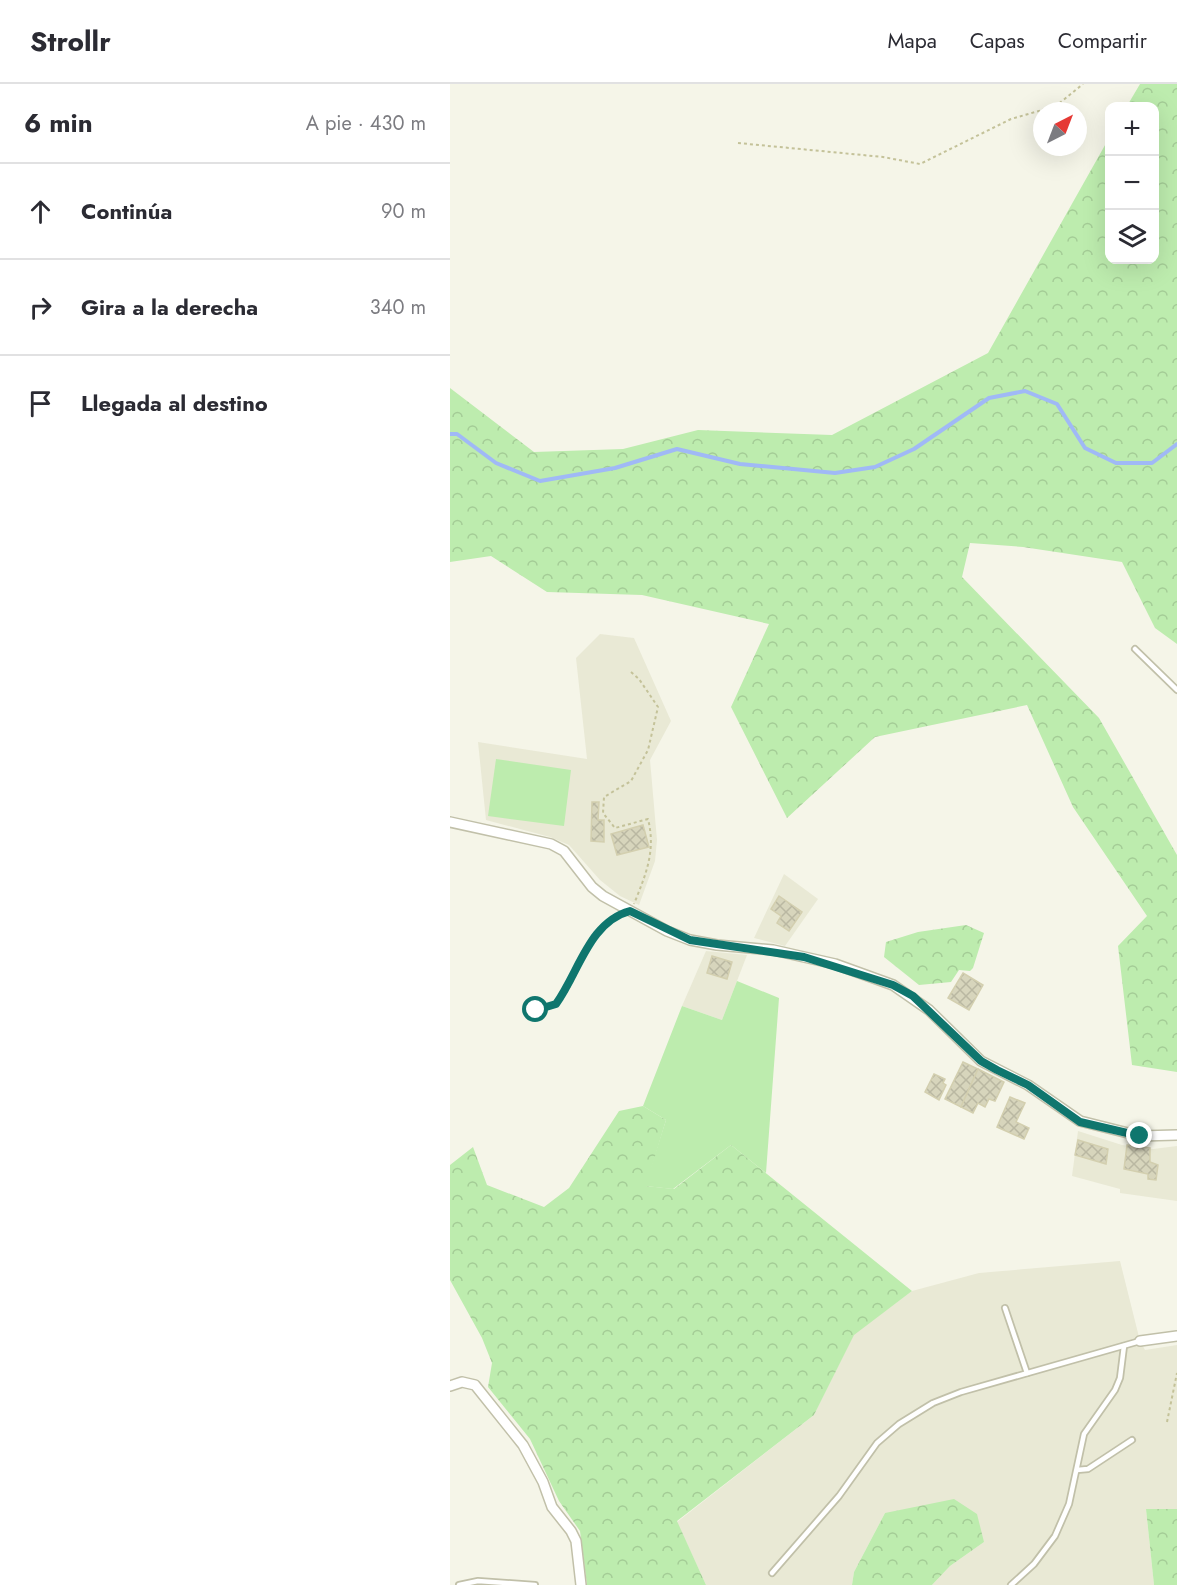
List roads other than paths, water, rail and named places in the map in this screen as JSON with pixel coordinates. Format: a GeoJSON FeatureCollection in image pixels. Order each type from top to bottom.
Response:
{"type":"FeatureCollection","features":[{"type":"Feature","properties":{"kind":"street"},"geometry":{"type":"LineString","coordinates":[[450,822],[551,844],[564,851],[592,887],[630,911],[690,940],[804,957],[893,985],[929,1010],[981,1061],[1028,1085],[1080,1122],[1140,1136],[1177,1135]]}},
{"type":"Feature","properties":{"kind":"street"},"geometry":{"type":"LineString","coordinates":[[1140,1341],[1177,1336]]}},
{"type":"Feature","properties":{"kind":"street"},"geometry":{"type":"LineString","coordinates":[[450,1386],[462,1382],[474,1385],[523,1445],[543,1482],[552,1506],[576,1541],[581,1585]]}},
{"type":"Feature","properties":{"kind":"lane"},"geometry":{"type":"LineString","coordinates":[[1135,649],[1177,690]]}},
{"type":"Feature","properties":{"kind":"lane"},"geometry":{"type":"LineString","coordinates":[[1005,1308],[1027,1373]]}},
{"type":"Feature","properties":{"kind":"lane"},"geometry":{"type":"LineString","coordinates":[[772,1573],[839,1496],[877,1443],[899,1424],[933,1403],[1140,1341]]}},
{"type":"Feature","properties":{"kind":"lane"},"geometry":{"type":"LineString","coordinates":[[1011,1585],[1034,1564],[1055,1536],[1069,1504],[1084,1434],[1115,1390],[1120,1378],[1124,1346]]}},
{"type":"Feature","properties":{"kind":"lane"},"geometry":{"type":"LineString","coordinates":[[1077,1470],[1088,1469],[1132,1440]]}},
{"type":"Feature","properties":{"kind":"lane"},"geometry":{"type":"LineString","coordinates":[[459,1585],[478,1581],[535,1585]]}},
{"type":"Feature","properties":{"kind":"waterway"},"geometry":{"type":"LineString","coordinates":[[450,434],[457,434],[496,463],[540,481],[615,468],[677,449],[740,464],[835,473],[875,467],[914,449],[989,398],[1025,391],[1057,404],[1085,448],[1116,463],[1152,463],[1177,444]]}}]}
